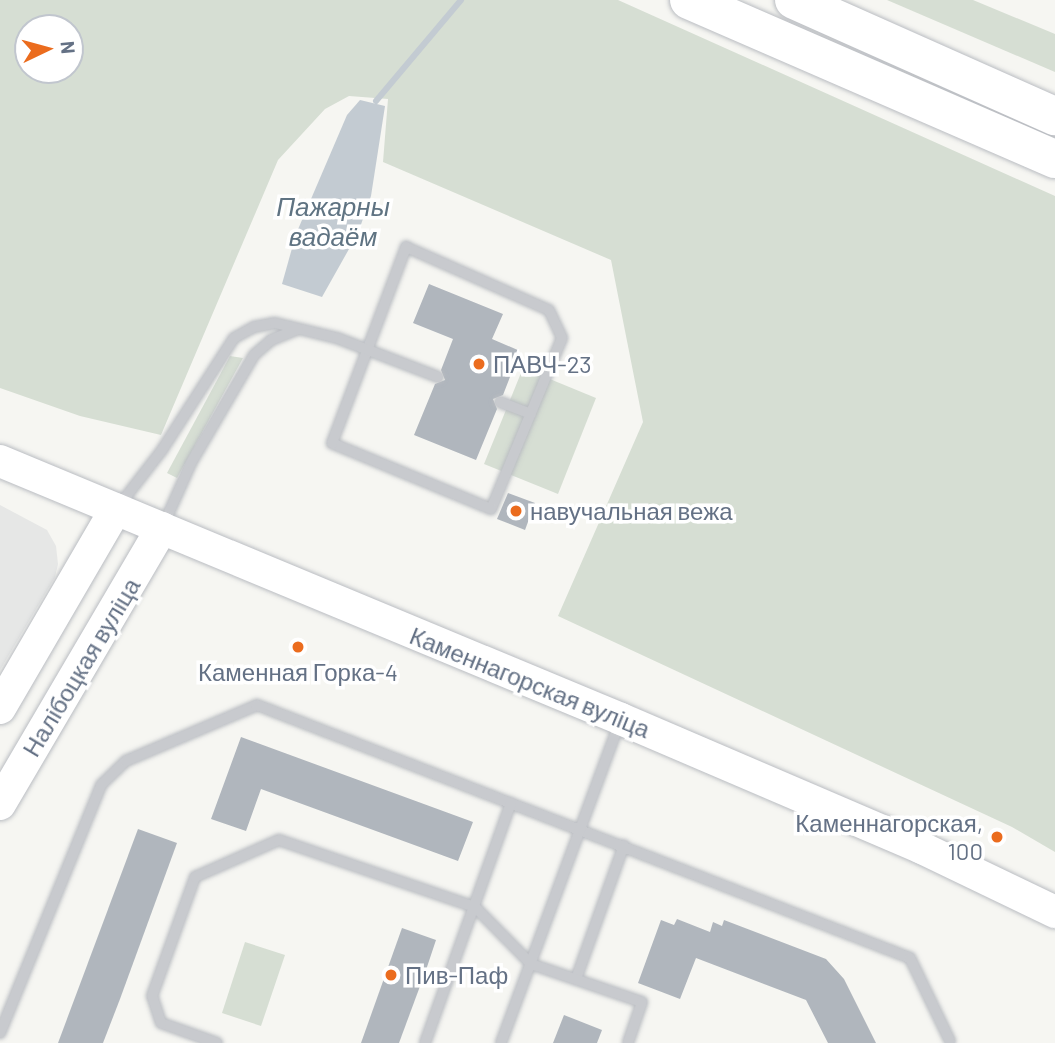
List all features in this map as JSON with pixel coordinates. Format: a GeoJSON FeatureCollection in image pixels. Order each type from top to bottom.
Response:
{"type":"FeatureCollection","features":[{"type":"Feature","properties":{"kind":"highway"},"geometry":{"type":"LineString","coordinates":[[689,0],[842,64],[1055,159]]}},
{"type":"Feature","properties":{"kind":"highway"},"geometry":{"type":"LineString","coordinates":[[794,0],[1055,116]]}},
{"type":"Feature","properties":{"kind":"main road","name":"Каменнагорская вуліца"},"geometry":{"type":"LineString","coordinates":[[0,461],[621,719],[922,848],[1055,912]]}},
{"type":"Feature","properties":{"kind":"main road","name":"Налібоцкая вуліца"},"geometry":{"type":"LineString","coordinates":[[0,708],[116,509]]}},
{"type":"Feature","properties":{"kind":"main road","name":"Налібоцкая вуліца"},"geometry":{"type":"LineString","coordinates":[[0,804],[162,528]]}},
{"type":"Feature","properties":{"kind":"lane"},"geometry":{"type":"LineString","coordinates":[[406,247],[549,310],[562,338],[531,414],[491,509],[332,443],[406,247]]}},
{"type":"Feature","properties":{"kind":"lane"},"geometry":{"type":"LineString","coordinates":[[116,509],[162,450],[234,338],[254,327],[275,323],[298,329],[367,350],[438,377]]}},
{"type":"Feature","properties":{"kind":"lane"},"geometry":{"type":"LineString","coordinates":[[162,528],[191,463],[254,355],[271,340],[298,329]]}},
{"type":"Feature","properties":{"kind":"lane"},"geometry":{"type":"LineString","coordinates":[[500,402],[531,414]]}},
{"type":"Feature","properties":{"kind":"lane"},"geometry":{"type":"LineString","coordinates":[[0,1033],[101,785],[126,761],[257,705],[910,958],[950,1041]]}},
{"type":"Feature","properties":{"kind":"lane"},"geometry":{"type":"LineString","coordinates":[[500,1043],[621,719]]}},
{"type":"Feature","properties":{"kind":"lane"},"geometry":{"type":"LineString","coordinates":[[425,1043],[511,803]]}},
{"type":"Feature","properties":{"kind":"lane"},"geometry":{"type":"LineString","coordinates":[[217,1043],[161,1023],[152,996],[195,877],[279,840],[475,907],[531,964],[642,1002],[628,1043]]}},
{"type":"Feature","properties":{"kind":"lane"},"geometry":{"type":"LineString","coordinates":[[576,979],[624,845]]}},
{"type":"Feature","properties":{"kind":"shaded area"},"geometry":{"type":"Polygon","coordinates":[[[0,0],[618,0],[1055,196],[1055,852],[1012,827],[558,616],[643,422],[611,260],[383,162],[388,99],[349,96],[325,109],[278,160],[161,435],[80,416],[0,388],[0,0]]]}},
{"type":"Feature","properties":{"kind":"shaded area"},"geometry":{"type":"Polygon","coordinates":[[[887,0],[973,0],[1055,34],[1055,72],[887,0]]]}},
{"type":"Feature","properties":{"kind":"shaded area"},"geometry":{"type":"Polygon","coordinates":[[[230,356],[243,358],[177,478],[167,473],[230,356]]]}},
{"type":"Feature","properties":{"kind":"shaded area"},"geometry":{"type":"Polygon","coordinates":[[[523,368],[596,398],[558,494],[484,464],[523,368]]]}},
{"type":"Feature","properties":{"kind":"shaded area"},"geometry":{"type":"Polygon","coordinates":[[[0,505],[47,530],[56,546],[58,564],[55,577],[0,670],[0,505]]]}},
{"type":"Feature","properties":{"kind":"shaded area"},"geometry":{"type":"Polygon","coordinates":[[[245,942],[285,955],[261,1026],[222,1013],[245,942]]]}},
{"type":"Feature","properties":{"kind":"water","name":"Пажарны вадаём"},"geometry":{"type":"Polygon","coordinates":[[[360,100],[385,106],[371,196],[358,233],[322,297],[282,284],[296,234],[347,115],[360,100]]]}},
{"type":"Feature","properties":{"kind":"building","name":"ПАВЧ-23"},"geometry":{"type":"Polygon","coordinates":[[[429,284],[503,314],[492,339],[520,351],[503,395],[493,399],[497,409],[476,460],[414,435],[435,384],[445,380],[441,370],[453,339],[413,323],[429,284]]]}},
{"type":"Feature","properties":{"kind":"building","name":"навучальная вежа"},"geometry":{"type":"Polygon","coordinates":[[[508,493],[535,503],[525,530],[497,519],[508,493]]]}},
{"type":"Feature","properties":{"kind":"building"},"geometry":{"type":"Polygon","coordinates":[[[241,737],[473,822],[458,861],[261,789],[246,831],[211,819],[241,737]]]}},
{"type":"Feature","properties":{"kind":"building"},"geometry":{"type":"Polygon","coordinates":[[[138,829],[177,843],[120,999],[103,1043],[58,1043],[138,829]]]}},
{"type":"Feature","properties":{"kind":"building"},"geometry":{"type":"Polygon","coordinates":[[[677,919],[710,932],[713,922],[722,926],[724,920],[826,959],[844,979],[876,1043],[828,1043],[806,1000],[696,958],[680,999],[638,983],[661,920],[674,925],[677,919]]]}},
{"type":"Feature","properties":{"kind":"building"},"geometry":{"type":"Polygon","coordinates":[[[402,928],[436,940],[426,970],[399,1043],[361,1043],[402,928]]]}},
{"type":"Feature","properties":{"kind":"building"},"geometry":{"type":"Polygon","coordinates":[[[564,1015],[602,1030],[597,1043],[553,1043],[564,1015]]]}},
{"type":"Feature","properties":{"kind":"waterway"},"geometry":{"type":"LineString","coordinates":[[376,101],[461,0]]}},
{"type":"Feature","properties":{"kind":"place","name":"ПАВЧ-23"},"geometry":{"type":"Point","coordinates":[479,364]}},
{"type":"Feature","properties":{"kind":"place","name":"навучальная вежа"},"geometry":{"type":"Point","coordinates":[516,511]}},
{"type":"Feature","properties":{"kind":"place","name":"Каменная Горка-4"},"geometry":{"type":"Point","coordinates":[298,647]}},
{"type":"Feature","properties":{"kind":"place","name":"Каменнагорская, 100"},"geometry":{"type":"Point","coordinates":[997,837]}},
{"type":"Feature","properties":{"kind":"place","name":"Пив-Паф"},"geometry":{"type":"Point","coordinates":[391,975]}}]}
